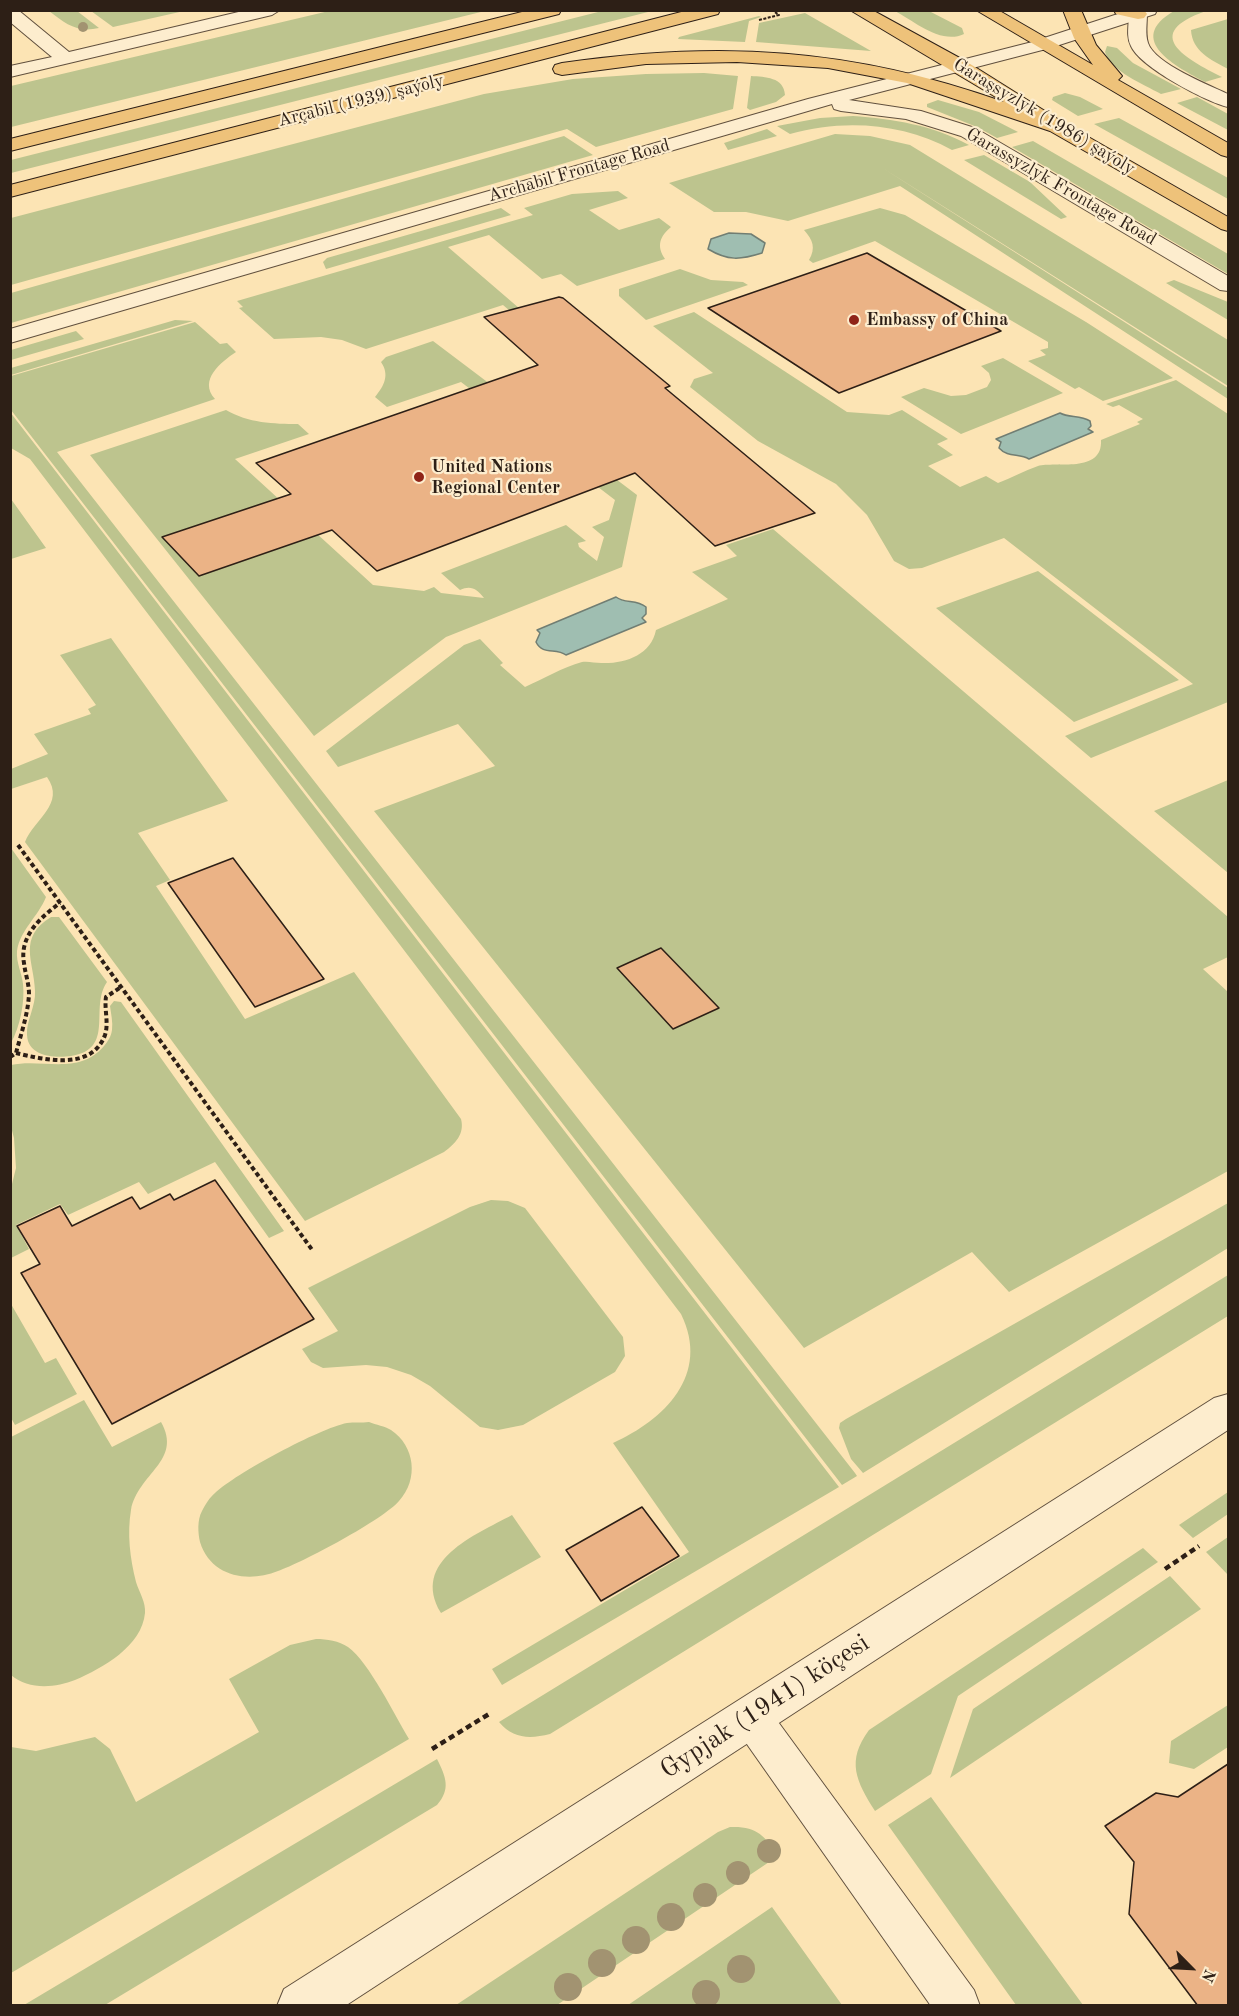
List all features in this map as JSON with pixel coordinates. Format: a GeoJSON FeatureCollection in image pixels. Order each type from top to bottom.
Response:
{"type":"FeatureCollection","features":[{"type":"Feature","properties":{"kind":"main road","name":"Arçabil (1939) şaýoly"},"geometry":{"type":"LineString","coordinates":[[10,145],[553,10]]}},
{"type":"Feature","properties":{"kind":"main road","name":"Arçabil (1939) şaýoly"},"geometry":{"type":"LineString","coordinates":[[10,191],[712,10]]}},
{"type":"Feature","properties":{"kind":"main road","name":"Garaşsyzlyk (1986) şaýoly"},"geometry":{"type":"LineString","coordinates":[[858,10],[960,66],[1057,127],[1228,225]]}},
{"type":"Feature","properties":{"kind":"main road"},"geometry":{"type":"LineString","coordinates":[[984,10],[1142,104],[1228,151]]}},
{"type":"Feature","properties":{"kind":"main road"},"geometry":{"type":"LineString","coordinates":[[1072,10],[1080,34],[1094,58],[1142,104]]}},
{"type":"Feature","properties":{"kind":"main road"},"geometry":{"type":"LineString","coordinates":[[371,99],[428,93],[597,63],[672,58],[747,57],[845,65],[911,78],[1057,127]]}},
{"type":"Feature","properties":{"kind":"street"},"geometry":{"type":"LineString","coordinates":[[10,72],[272,10]]}},
{"type":"Feature","properties":{"kind":"street"},"geometry":{"type":"LineString","coordinates":[[1136,12],[1139,44],[1146,54],[1228,101]]}},
{"type":"Feature","properties":{"kind":"street","name":"Archabil Frontage Road"},"geometry":{"type":"LineString","coordinates":[[10,336],[815,103],[1080,34],[1136,12]]}},
{"type":"Feature","properties":{"kind":"street"},"geometry":{"type":"LineString","coordinates":[[10,13],[66,59]]}},
{"type":"Feature","properties":{"kind":"street","name":"Garassyzlyk Frontage Road"},"geometry":{"type":"LineString","coordinates":[[815,103],[903,112],[950,124],[992,145],[1228,285]]}},
{"type":"Feature","properties":{"kind":"street","name":"Gypjak (1941) köçesi"},"geometry":{"type":"LineString","coordinates":[[301,2006],[1228,1410]]}},
{"type":"Feature","properties":{"kind":"lane"},"geometry":{"type":"LineString","coordinates":[[751,1717],[958,2006]]}},
{"type":"Feature","properties":{"kind":"path"},"geometry":{"type":"LineString","coordinates":[[18,845],[313,1251]]}},
{"type":"Feature","properties":{"kind":"path"},"geometry":{"type":"LineString","coordinates":[[10,1057],[16,1053],[30,993],[23,958],[25,943],[40,919],[60,903]]}},
{"type":"Feature","properties":{"kind":"path"},"geometry":{"type":"LineString","coordinates":[[16,1053],[52,1061],[72,1060],[86,1056],[105,1037],[106,997],[122,987]]}},
{"type":"Feature","properties":{"kind":"path"},"geometry":{"type":"LineString","coordinates":[[1165,1569],[1199,1546]]}},
{"type":"Feature","properties":{"kind":"path"},"geometry":{"type":"LineString","coordinates":[[432,1749],[489,1714]]}},
{"type":"Feature","properties":{"kind":"green space"},"geometry":{"type":"Polygon","coordinates":[[[606,10],[652,11],[11,173],[11,160],[606,10]]]}},
{"type":"Feature","properties":{"kind":"green space"},"geometry":{"type":"Polygon","coordinates":[[[49,11],[77,11],[99,28],[78,28],[49,11]]]}},
{"type":"Feature","properties":{"kind":"green space"},"geometry":{"type":"Polygon","coordinates":[[[91,11],[184,11],[113,27],[91,11]]]}},
{"type":"Feature","properties":{"kind":"green space"},"geometry":{"type":"Polygon","coordinates":[[[329,11],[485,11],[11,127],[11,86],[329,11]]]}},
{"type":"Feature","properties":{"kind":"green space"},"geometry":{"type":"Polygon","coordinates":[[[895,11],[929,11],[962,28],[964,34],[955,37],[937,34],[895,11]]]}},
{"type":"Feature","properties":{"kind":"green space"},"geometry":{"type":"Polygon","coordinates":[[[1174,11],[1206,11],[1186,20],[1176,28],[1173,37],[1176,46],[1184,54],[1222,77],[1205,82],[1181,69],[1160,52],[1154,42],[1154,32],[1160,22],[1174,11]]]}},
{"type":"Feature","properties":{"kind":"green space"},"geometry":{"type":"Polygon","coordinates":[[[805,13],[871,51],[756,42],[759,23],[805,13]]]}},
{"type":"Feature","properties":{"kind":"green space"},"geometry":{"type":"Polygon","coordinates":[[[761,17],[749,21],[745,42],[678,39],[679,37],[761,17]]]}},
{"type":"Feature","properties":{"kind":"green space"},"geometry":{"type":"Polygon","coordinates":[[[1228,19],[1228,69],[1199,49],[1191,30],[1228,19]]]}},
{"type":"Feature","properties":{"kind":"green space"},"geometry":{"type":"Polygon","coordinates":[[[1107,46],[1117,48],[1133,63],[1181,89],[1161,94],[1129,77],[1114,66],[1109,59],[1105,52],[1107,46]]]}},
{"type":"Feature","properties":{"kind":"green space"},"geometry":{"type":"Polygon","coordinates":[[[704,73],[738,76],[733,109],[596,147],[567,129],[11,285],[11,218],[484,94],[573,79],[704,73]]]}},
{"type":"Feature","properties":{"kind":"green space"},"geometry":{"type":"Polygon","coordinates":[[[751,76],[777,81],[784,89],[785,95],[776,102],[750,110],[747,108],[751,76]]]}},
{"type":"Feature","properties":{"kind":"green space"},"geometry":{"type":"Polygon","coordinates":[[[1065,93],[1080,97],[1103,109],[1078,116],[1052,100],[1053,97],[1065,93]]]}},
{"type":"Feature","properties":{"kind":"green space"},"geometry":{"type":"Polygon","coordinates":[[[1197,97],[1228,114],[1228,130],[1177,103],[1197,97]]]}},
{"type":"Feature","properties":{"kind":"green space"},"geometry":{"type":"Polygon","coordinates":[[[938,100],[979,112],[1018,132],[997,138],[977,127],[927,107],[927,104],[938,100]]]}},
{"type":"Feature","properties":{"kind":"green space"},"geometry":{"type":"Polygon","coordinates":[[[853,116],[912,124],[941,132],[969,145],[952,150],[914,134],[873,126],[831,126],[790,134],[777,126],[820,118],[853,116]]]}},
{"type":"Feature","properties":{"kind":"green space"},"geometry":{"type":"Polygon","coordinates":[[[1119,118],[1228,178],[1228,199],[1094,124],[1119,118]]]}},
{"type":"Feature","properties":{"kind":"green space"},"geometry":{"type":"Polygon","coordinates":[[[767,129],[777,136],[728,150],[724,143],[767,129]]]}},
{"type":"Feature","properties":{"kind":"green space"},"geometry":{"type":"Polygon","coordinates":[[[835,134],[870,136],[910,145],[1228,340],[1228,386],[881,167],[1228,388],[1228,399],[900,186],[788,221],[746,212],[714,212],[669,183],[835,134]]]}},
{"type":"Feature","properties":{"kind":"green space"},"geometry":{"type":"Polygon","coordinates":[[[564,136],[593,155],[11,323],[11,293],[564,136]]]}},
{"type":"Feature","properties":{"kind":"green space"},"geometry":{"type":"Polygon","coordinates":[[[1033,141],[1228,254],[1228,274],[1012,147],[1033,141]]]}},
{"type":"Feature","properties":{"kind":"green space"},"geometry":{"type":"Polygon","coordinates":[[[984,155],[1030,182],[1067,217],[1061,219],[964,160],[984,155]]]}},
{"type":"Feature","properties":{"kind":"green space"},"geometry":{"type":"Polygon","coordinates":[[[618,191],[628,198],[589,210],[619,230],[659,218],[671,227],[660,242],[665,259],[577,286],[561,274],[542,279],[489,235],[448,247],[720,481],[710,484],[503,305],[366,349],[342,340],[321,337],[274,339],[239,308],[243,307],[237,301],[533,215],[524,208],[572,194],[618,191]]]}},
{"type":"Feature","properties":{"kind":"green space"},"geometry":{"type":"Polygon","coordinates":[[[501,208],[511,215],[326,269],[323,262],[327,258],[501,208]]]}},
{"type":"Feature","properties":{"kind":"green space"},"geometry":{"type":"Polygon","coordinates":[[[880,208],[905,215],[1086,322],[1173,378],[1103,401],[1079,387],[1075,389],[1028,361],[1046,355],[1040,350],[1048,348],[1048,342],[875,241],[813,263],[809,260],[813,244],[804,230],[880,208]]]}},
{"type":"Feature","properties":{"kind":"green space"},"geometry":{"type":"Polygon","coordinates":[[[680,269],[711,280],[743,282],[748,285],[646,320],[619,296],[619,289],[680,269]]]}},
{"type":"Feature","properties":{"kind":"green space"},"geometry":{"type":"Polygon","coordinates":[[[1174,280],[1228,302],[1228,320],[1166,283],[1174,280]]]}},
{"type":"Feature","properties":{"kind":"green space"},"geometry":{"type":"Polygon","coordinates":[[[694,312],[847,412],[889,415],[902,410],[948,439],[937,444],[953,455],[928,466],[960,487],[986,476],[998,483],[1038,466],[1086,462],[1100,451],[1101,440],[1140,424],[1137,422],[1143,419],[1119,405],[1113,407],[1106,404],[1176,380],[1228,414],[1228,702],[1091,758],[1065,736],[1193,684],[1004,538],[922,568],[909,569],[894,561],[867,515],[836,484],[758,441],[690,387],[694,379],[713,373],[653,326],[694,312]]]}},
{"type":"Feature","properties":{"kind":"green space"},"geometry":{"type":"Polygon","coordinates":[[[175,320],[193,321],[11,375],[11,368],[175,320]]]}},
{"type":"Feature","properties":{"kind":"green space"},"geometry":{"type":"Polygon","coordinates":[[[195,322],[220,344],[227,343],[236,352],[218,366],[210,378],[210,392],[215,399],[57,452],[855,1473],[857,1476],[842,1485],[11,410],[11,376],[195,322]]]}},
{"type":"Feature","properties":{"kind":"green space"},"geometry":{"type":"Polygon","coordinates":[[[76,331],[84,339],[11,360],[11,350],[76,331]]]}},
{"type":"Feature","properties":{"kind":"green space"},"geometry":{"type":"Polygon","coordinates":[[[433,341],[637,495],[622,567],[446,637],[314,736],[90,455],[226,410],[252,420],[298,424],[309,434],[235,459],[373,585],[424,591],[434,587],[441,593],[484,598],[474,589],[460,590],[441,573],[566,525],[586,541],[578,543],[579,547],[597,561],[604,537],[592,527],[609,520],[615,500],[461,382],[387,407],[375,397],[385,380],[385,371],[381,362],[386,357],[433,341]]]}},
{"type":"Feature","properties":{"kind":"green space"},"geometry":{"type":"Polygon","coordinates":[[[1003,358],[1063,393],[961,434],[901,397],[924,388],[951,396],[966,395],[987,387],[991,380],[989,373],[981,366],[1003,358]]]}},
{"type":"Feature","properties":{"kind":"green space"},"geometry":{"type":"Polygon","coordinates":[[[10,412],[839,1487],[502,1685],[492,1669],[689,1552],[613,1443],[649,1422],[665,1408],[677,1393],[686,1376],[690,1357],[689,1336],[681,1314],[30,459],[11,448],[10,412]]]}},
{"type":"Feature","properties":{"kind":"green space"},"geometry":{"type":"Polygon","coordinates":[[[11,499],[46,548],[11,559],[11,499]]]}},
{"type":"Feature","properties":{"kind":"green space"},"geometry":{"type":"Polygon","coordinates":[[[773,529],[1228,917],[1228,957],[1203,969],[1228,992],[1228,1171],[1009,1292],[972,1252],[804,1348],[374,811],[495,766],[458,724],[338,767],[326,751],[464,645],[480,639],[503,663],[500,665],[525,687],[582,662],[610,663],[628,660],[649,646],[656,630],[728,599],[692,572],[737,556],[726,545],[773,529]]]}},
{"type":"Feature","properties":{"kind":"green space"},"geometry":{"type":"Polygon","coordinates":[[[1038,571],[1179,680],[1074,722],[936,608],[1038,571]]]}},
{"type":"Feature","properties":{"kind":"green space"},"geometry":{"type":"Polygon","coordinates":[[[111,638],[228,801],[138,833],[170,880],[156,886],[245,1019],[354,972],[461,1119],[462,1129],[458,1138],[444,1152],[305,1221],[25,842],[51,803],[52,787],[47,777],[11,789],[11,769],[48,754],[34,734],[91,714],[88,709],[96,705],[60,655],[111,638]]]}},
{"type":"Feature","properties":{"kind":"green space"},"geometry":{"type":"Polygon","coordinates":[[[1228,780],[1228,873],[1154,811],[1228,780]]]}},
{"type":"Feature","properties":{"kind":"green space"},"geometry":{"type":"Polygon","coordinates":[[[11,848],[46,897],[25,930],[17,951],[23,999],[19,1022],[11,1043],[11,848]]]}},
{"type":"Feature","properties":{"kind":"green space"},"geometry":{"type":"Polygon","coordinates":[[[51,917],[59,917],[107,982],[102,992],[99,1026],[93,1045],[85,1052],[71,1056],[58,1057],[37,1052],[32,1048],[27,1035],[35,997],[31,942],[34,933],[51,917]]]}},
{"type":"Feature","properties":{"kind":"green space"},"geometry":{"type":"Polygon","coordinates":[[[114,1001],[121,1002],[284,1231],[269,1238],[215,1162],[148,1194],[139,1182],[68,1215],[60,1204],[16,1225],[29,1249],[11,1258],[11,1188],[16,1168],[11,1127],[11,1065],[72,1063],[83,1061],[94,1055],[111,1035],[110,1006],[114,1001]]]}},
{"type":"Feature","properties":{"kind":"green space"},"geometry":{"type":"Polygon","coordinates":[[[491,1200],[508,1201],[525,1208],[623,1337],[625,1356],[615,1372],[523,1425],[498,1430],[480,1427],[430,1386],[411,1375],[387,1367],[366,1365],[323,1368],[311,1362],[302,1349],[338,1331],[308,1288],[470,1207],[491,1200]]]}},
{"type":"Feature","properties":{"kind":"green space"},"geometry":{"type":"Polygon","coordinates":[[[1228,1203],[1228,1248],[863,1473],[851,1459],[839,1428],[840,1423],[1228,1203]]]}},
{"type":"Feature","properties":{"kind":"green space"},"geometry":{"type":"Polygon","coordinates":[[[1228,1275],[1228,1316],[550,1734],[536,1737],[516,1735],[499,1722],[1228,1275]]]}},
{"type":"Feature","properties":{"kind":"green space"},"geometry":{"type":"Polygon","coordinates":[[[11,1304],[45,1363],[56,1358],[77,1394],[15,1425],[10,1416],[11,1304]]]}},
{"type":"Feature","properties":{"kind":"green space"},"geometry":{"type":"Polygon","coordinates":[[[84,1400],[112,1447],[161,1422],[166,1435],[167,1447],[163,1457],[135,1497],[131,1510],[129,1537],[132,1564],[145,1613],[137,1636],[129,1646],[109,1662],[67,1683],[50,1686],[33,1685],[11,1675],[11,1437],[84,1400]]]}},
{"type":"Feature","properties":{"kind":"green space"},"geometry":{"type":"Polygon","coordinates":[[[369,1422],[386,1427],[399,1437],[412,1463],[410,1483],[399,1501],[390,1509],[323,1550],[266,1575],[232,1574],[222,1570],[205,1554],[200,1542],[199,1518],[208,1501],[225,1485],[258,1464],[318,1433],[347,1423],[369,1422]]]}},
{"type":"Feature","properties":{"kind":"green space"},"geometry":{"type":"Polygon","coordinates":[[[1228,1492],[1228,1514],[1193,1538],[1179,1525],[1228,1492]]]}},
{"type":"Feature","properties":{"kind":"green space"},"geometry":{"type":"Polygon","coordinates":[[[512,1515],[541,1557],[441,1613],[434,1595],[434,1579],[440,1564],[465,1541],[512,1515]]]}},
{"type":"Feature","properties":{"kind":"green space"},"geometry":{"type":"Polygon","coordinates":[[[1228,1537],[1228,1575],[1206,1552],[1228,1537]]]}},
{"type":"Feature","properties":{"kind":"green space"},"geometry":{"type":"Polygon","coordinates":[[[1143,1548],[1158,1562],[958,1696],[931,1774],[875,1811],[863,1790],[856,1771],[858,1752],[869,1730],[1143,1548]]]}},
{"type":"Feature","properties":{"kind":"green space"},"geometry":{"type":"Polygon","coordinates":[[[1170,1576],[1201,1609],[950,1778],[973,1709],[1170,1576]]]}},
{"type":"Feature","properties":{"kind":"green space"},"geometry":{"type":"Polygon","coordinates":[[[316,1639],[341,1643],[356,1654],[373,1677],[409,1739],[11,1973],[11,1747],[36,1751],[95,1737],[110,1749],[136,1802],[259,1732],[229,1679],[290,1645],[316,1639]]]}},
{"type":"Feature","properties":{"kind":"green space"},"geometry":{"type":"Polygon","coordinates":[[[1228,1705],[1228,1747],[1194,1769],[1169,1763],[1171,1741],[1228,1705]]]}},
{"type":"Feature","properties":{"kind":"green space"},"geometry":{"type":"Polygon","coordinates":[[[437,1759],[443,1772],[446,1788],[437,1805],[105,2005],[24,2005],[437,1759]]]}},
{"type":"Feature","properties":{"kind":"green space"},"geometry":{"type":"Polygon","coordinates":[[[931,1797],[1083,2005],[1016,2005],[888,1825],[931,1797]]]}},
{"type":"Feature","properties":{"kind":"green space"},"geometry":{"type":"Polygon","coordinates":[[[730,1827],[747,1828],[759,1833],[778,1856],[557,2005],[456,2005],[718,1832],[730,1827]]]}},
{"type":"Feature","properties":{"kind":"green space"},"geometry":{"type":"Polygon","coordinates":[[[772,1907],[842,2005],[628,2005],[772,1907]]]}},
{"type":"Feature","properties":{"kind":"shaded area"},"geometry":{"type":"Polygon","coordinates":[[[729,233],[751,234],[765,243],[762,253],[734,258],[722,256],[708,249],[711,239],[729,233]]]}},
{"type":"Feature","properties":{"kind":"shaded area"},"geometry":{"type":"Polygon","coordinates":[[[1060,413],[1090,421],[1091,426],[1088,429],[1093,432],[1029,459],[1006,453],[999,448],[1001,442],[996,439],[1060,413]]]}},
{"type":"Feature","properties":{"kind":"shaded area"},"geometry":{"type":"Polygon","coordinates":[[[616,597],[646,607],[646,614],[642,618],[646,622],[566,655],[542,649],[536,642],[540,633],[537,630],[616,597]]]}},
{"type":"Feature","properties":{"kind":"building","name":"Embassy of China"},"geometry":{"type":"Polygon","coordinates":[[[867,253],[1001,331],[839,393],[708,308],[867,253]]]}},
{"type":"Feature","properties":{"kind":"building"},"geometry":{"type":"Polygon","coordinates":[[[559,297],[670,386],[665,388],[815,513],[715,546],[635,473],[377,571],[332,530],[199,576],[162,537],[291,494],[256,463],[538,365],[484,317],[559,297]]]}},
{"type":"Feature","properties":{"kind":"building"},"geometry":{"type":"Polygon","coordinates":[[[233,858],[324,979],[255,1007],[168,883],[233,858]]]}},
{"type":"Feature","properties":{"kind":"building"},"geometry":{"type":"Polygon","coordinates":[[[661,948],[719,1008],[673,1029],[617,968],[661,948]]]}},
{"type":"Feature","properties":{"kind":"building"},"geometry":{"type":"Polygon","coordinates":[[[215,1180],[314,1319],[112,1424],[21,1273],[40,1264],[17,1226],[60,1206],[72,1226],[132,1197],[140,1209],[170,1194],[174,1200],[215,1180]]]}},
{"type":"Feature","properties":{"kind":"building"},"geometry":{"type":"Polygon","coordinates":[[[642,1507],[679,1556],[601,1601],[566,1550],[642,1507]]]}},
{"type":"Feature","properties":{"kind":"building"},"geometry":{"type":"Polygon","coordinates":[[[1228,1764],[1228,2006],[1198,2006],[1129,1914],[1134,1862],[1105,1826],[1156,1793],[1178,1797],[1228,1764]]]}},
{"type":"Feature","properties":{"kind":"place","name":"Embassy of China"},"geometry":{"type":"Point","coordinates":[854,320]}},
{"type":"Feature","properties":{"kind":"place","name":"United Nations Regional Center"},"geometry":{"type":"Point","coordinates":[419,477]}}]}
